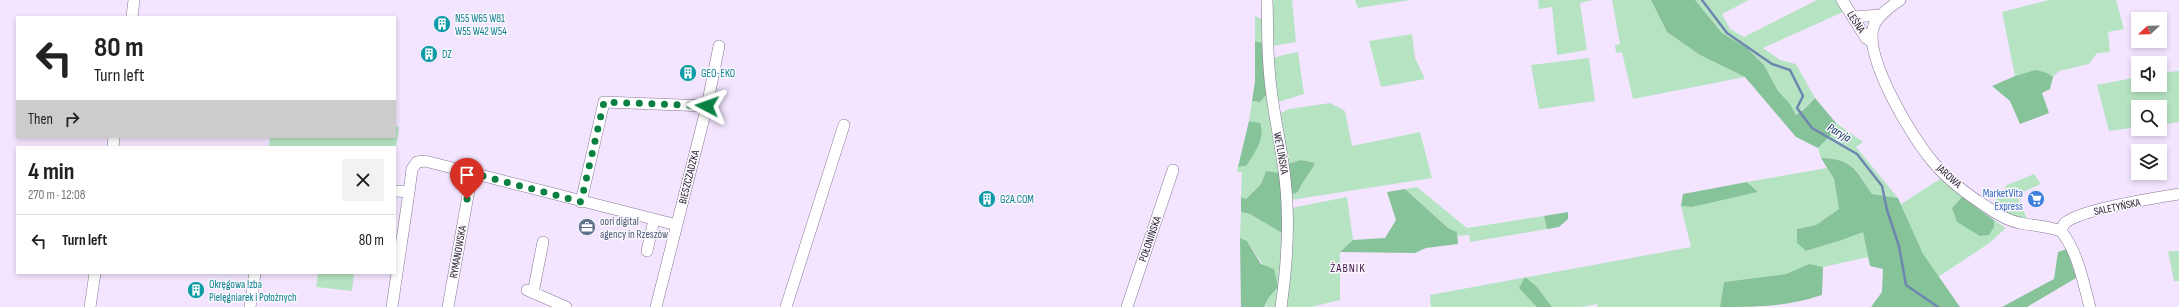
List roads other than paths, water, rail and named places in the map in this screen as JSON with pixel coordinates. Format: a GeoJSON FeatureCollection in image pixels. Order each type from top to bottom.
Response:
{"type":"FeatureCollection","features":[{"type":"Feature","properties":{"kind":"street"},"geometry":{"type":"LineString","coordinates":[[132,16],[134,0]]}},
{"type":"Feature","properties":{"kind":"street","name":"WETLIŃSKA"},"geometry":{"type":"LineString","coordinates":[[1267,0],[1268,66],[1274,121],[1285,178],[1287,204],[1285,278],[1281,307]]}},
{"type":"Feature","properties":{"kind":"street","name":"LEŚNA"},"geometry":{"type":"LineString","coordinates":[[1842,0],[1866,38],[1872,42]]}},
{"type":"Feature","properties":{"kind":"street","name":"JAROWA"},"geometry":{"type":"LineString","coordinates":[[1900,0],[1881,15],[1874,26],[1872,42],[1877,60],[1896,106],[1923,149],[1944,174],[1972,197],[2001,216],[2018,223],[2062,231]]}},
{"type":"Feature","properties":{"kind":"street"},"geometry":{"type":"LineString","coordinates":[[1853,17],[1881,15]]}},
{"type":"Feature","properties":{"kind":"street","name":"BIESZCZADZKA"},"geometry":{"type":"LineString","coordinates":[[656,307],[707,106],[719,46]]}},
{"type":"Feature","properties":{"kind":"street"},"geometry":{"type":"LineString","coordinates":[[581,202],[604,102],[707,106]]}},
{"type":"Feature","properties":{"kind":"street"},"geometry":{"type":"LineString","coordinates":[[786,307],[844,124]]}},
{"type":"Feature","properties":{"kind":"street"},"geometry":{"type":"LineString","coordinates":[[392,307],[412,169],[417,162],[425,161],[604,208],[677,225]]}},
{"type":"Feature","properties":{"kind":"street","name":"POŁONIŃSKA"},"geometry":{"type":"LineString","coordinates":[[1127,307],[1173,170]]}},
{"type":"Feature","properties":{"kind":"street","name":"RYMANOWSKA"},"geometry":{"type":"LineString","coordinates":[[448,307],[472,173]]}},
{"type":"Feature","properties":{"kind":"street"},"geometry":{"type":"LineString","coordinates":[[396,191],[409,192]]}},
{"type":"Feature","properties":{"kind":"street","name":"SALETYŃSKA"},"geometry":{"type":"LineString","coordinates":[[2062,231],[2065,224],[2077,217],[2113,206],[2179,194]]}},
{"type":"Feature","properties":{"kind":"street"},"geometry":{"type":"LineString","coordinates":[[647,251],[654,220]]}},
{"type":"Feature","properties":{"kind":"street"},"geometry":{"type":"LineString","coordinates":[[2062,231],[2068,240],[2073,253],[2090,307]]}},
{"type":"Feature","properties":{"kind":"street"},"geometry":{"type":"LineString","coordinates":[[543,242],[530,292],[566,307]]}},
{"type":"Feature","properties":{"kind":"street"},"geometry":{"type":"LineString","coordinates":[[90,307],[95,274]]}},
{"type":"Feature","properties":{"kind":"street"},"geometry":{"type":"LineString","coordinates":[[250,307],[255,274]]}},
{"type":"Feature","properties":{"kind":"waterway","name":"Paryja"},"geometry":{"type":"LineString","coordinates":[[1702,0],[1727,33],[1772,64],[1790,70],[1803,96],[1797,108],[1812,128],[1857,154],[1882,186],[1887,210],[1899,246],[1906,285],[1938,307]]}},
{"type":"Feature","properties":{"kind":"place","name":"N55 W65 W81 W55 W42 W54"},"geometry":{"type":"Point","coordinates":[442,24]}},
{"type":"Feature","properties":{"kind":"place","name":"DZ"},"geometry":{"type":"Point","coordinates":[429,54]}},
{"type":"Feature","properties":{"kind":"place","name":"GEO-EKO"},"geometry":{"type":"Point","coordinates":[688,73]}},
{"type":"Feature","properties":{"kind":"place","name":"G2A.COM"},"geometry":{"type":"Point","coordinates":[987,199]}},
{"type":"Feature","properties":{"kind":"place","name":"MarketVita Express"},"geometry":{"type":"Point","coordinates":[2036,199]}},
{"type":"Feature","properties":{"kind":"place","name":"oori digital agency in Rzeszów"},"geometry":{"type":"Point","coordinates":[587,227]}},
{"type":"Feature","properties":{"kind":"place","name":"Okręgowa Izba Pielęgniarek i Położnych"},"geometry":{"type":"Point","coordinates":[196,290]}},
{"type":"Feature","properties":{"kind":"district","name":"ŻABNIK"},"geometry":{"type":"Point","coordinates":[1348,268]}}]}
